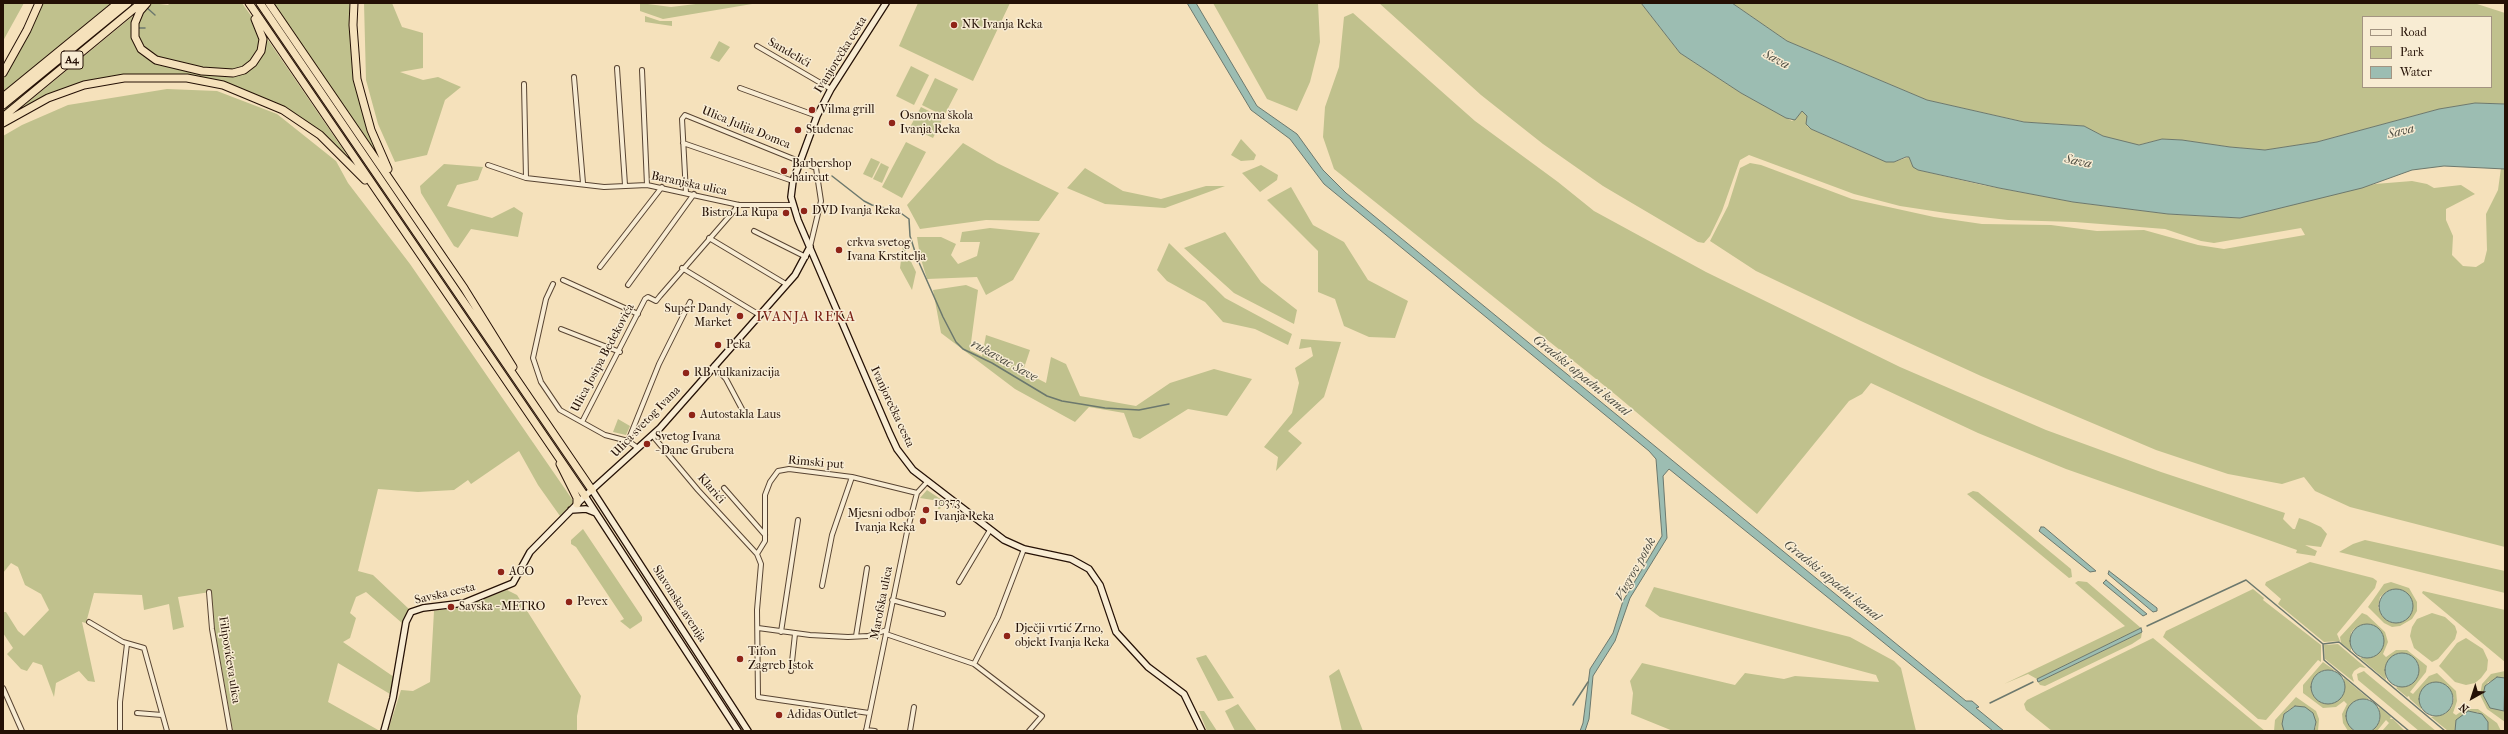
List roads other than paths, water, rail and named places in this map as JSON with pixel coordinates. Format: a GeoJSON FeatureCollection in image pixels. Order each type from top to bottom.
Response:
{"type":"FeatureCollection","features":[{"type":"Feature","properties":{"kind":"highway"},"geometry":{"type":"LineString","coordinates":[[3,73],[27,30],[39,3]]}},
{"type":"Feature","properties":{"kind":"highway"},"geometry":{"type":"LineString","coordinates":[[3,97],[118,3]]}},
{"type":"Feature","properties":{"kind":"highway","name":"A4"},"geometry":{"type":"LineString","coordinates":[[3,105],[128,3]]}},
{"type":"Feature","properties":{"kind":"highway","name":"A4"},"geometry":{"type":"LineString","coordinates":[[3,117],[141,3]]}},
{"type":"Feature","properties":{"kind":"highway"},"geometry":{"type":"LineString","coordinates":[[147,3],[138,15],[134,27],[138,44],[145,54],[156,60],[176,66],[228,73],[240,71],[251,66],[262,48],[261,31],[250,12],[249,3]]}},
{"type":"Feature","properties":{"kind":"highway"},"geometry":{"type":"LineString","coordinates":[[249,3],[585,496]]}},
{"type":"Feature","properties":{"kind":"highway"},"geometry":{"type":"LineString","coordinates":[[260,3],[592,490]]}},
{"type":"Feature","properties":{"kind":"highway"},"geometry":{"type":"LineString","coordinates":[[269,3],[398,191],[490,329],[516,371],[518,381]]}},
{"type":"Feature","properties":{"kind":"highway"},"geometry":{"type":"LineString","coordinates":[[354,3],[354,52],[362,103],[378,150],[398,191]]}},
{"type":"Feature","properties":{"kind":"highway"},"geometry":{"type":"LineString","coordinates":[[3,124],[48,98],[104,81],[130,77],[166,76],[222,85],[277,107],[320,134],[358,171],[386,209],[393,213]]}},
{"type":"Feature","properties":{"kind":"highway"},"geometry":{"type":"LineString","coordinates":[[559,458],[563,472],[576,496],[577,504]]}},
{"type":"Feature","properties":{"kind":"main road","name":"Ivanjorečka cesta"},"geometry":{"type":"LineString","coordinates":[[886,3],[831,89],[817,116],[793,181],[792,205],[893,441],[908,464],[928,482],[1004,540],[1024,549],[1072,559],[1094,574],[1103,591],[1116,632],[1148,667],[1184,694],[1202,731]]}},
{"type":"Feature","properties":{"kind":"main road","name":"Ulica svetog Ivana"},"geometry":{"type":"LineString","coordinates":[[585,496],[652,435],[786,284],[806,256],[810,247]]}},
{"type":"Feature","properties":{"kind":"main road","name":"Slavonska avenija"},"geometry":{"type":"LineString","coordinates":[[592,490],[748,731]]}},
{"type":"Feature","properties":{"kind":"main road","name":"Slavonska avenija"},"geometry":{"type":"LineString","coordinates":[[585,496],[738,731]]}},
{"type":"Feature","properties":{"kind":"main road","name":"Savska cesta"},"geometry":{"type":"LineString","coordinates":[[384,731],[393,698],[406,622],[412,612],[423,608],[470,601],[512,583],[525,557],[585,496]]}},
{"type":"Feature","properties":{"kind":"main road"},"geometry":{"type":"LineString","coordinates":[[571,510],[586,509],[596,513]]}},
{"type":"Feature","properties":{"kind":"street","name":"Sandelići"},"geometry":{"type":"LineString","coordinates":[[757,46],[831,89]]}},
{"type":"Feature","properties":{"kind":"street"},"geometry":{"type":"LineString","coordinates":[[617,68],[625,185]]}},
{"type":"Feature","properties":{"kind":"street"},"geometry":{"type":"LineString","coordinates":[[642,70],[647,185]]}},
{"type":"Feature","properties":{"kind":"street"},"geometry":{"type":"LineString","coordinates":[[574,77],[583,183]]}},
{"type":"Feature","properties":{"kind":"street"},"geometry":{"type":"LineString","coordinates":[[524,84],[526,178]]}},
{"type":"Feature","properties":{"kind":"street"},"geometry":{"type":"LineString","coordinates":[[740,88],[817,116]]}},
{"type":"Feature","properties":{"kind":"street","name":"Ulica Julija Domca"},"geometry":{"type":"LineString","coordinates":[[683,143],[682,119],[685,115],[816,168],[821,201],[810,247]]}},
{"type":"Feature","properties":{"kind":"street"},"geometry":{"type":"LineString","coordinates":[[686,192],[683,143],[793,181]]}},
{"type":"Feature","properties":{"kind":"street","name":"Baranjska ulica"},"geometry":{"type":"LineString","coordinates":[[488,165],[526,178],[583,183],[604,187],[625,185],[662,186],[738,205],[792,205]]}},
{"type":"Feature","properties":{"kind":"street"},"geometry":{"type":"LineString","coordinates":[[600,267],[662,186]]}},
{"type":"Feature","properties":{"kind":"street"},"geometry":{"type":"LineString","coordinates":[[628,285],[694,194]]}},
{"type":"Feature","properties":{"kind":"street","name":"Ulica Josipa Bedekovića"},"geometry":{"type":"LineString","coordinates":[[582,422],[620,352],[645,299],[648,297],[656,300],[682,268],[738,205]]}},
{"type":"Feature","properties":{"kind":"street"},"geometry":{"type":"LineString","coordinates":[[754,231],[806,256]]}},
{"type":"Feature","properties":{"kind":"street"},"geometry":{"type":"LineString","coordinates":[[709,238],[786,284]]}},
{"type":"Feature","properties":{"kind":"street"},"geometry":{"type":"LineString","coordinates":[[682,268],[758,314]]}},
{"type":"Feature","properties":{"kind":"street"},"geometry":{"type":"LineString","coordinates":[[563,280],[638,314]]}},
{"type":"Feature","properties":{"kind":"street"},"geometry":{"type":"LineString","coordinates":[[553,284],[543,314],[533,362],[541,382],[556,405],[582,422],[605,434],[628,441],[638,448]]}},
{"type":"Feature","properties":{"kind":"street"},"geometry":{"type":"LineString","coordinates":[[628,441],[659,364],[690,302]]}},
{"type":"Feature","properties":{"kind":"street"},"geometry":{"type":"LineString","coordinates":[[561,329],[620,352]]}},
{"type":"Feature","properties":{"kind":"street"},"geometry":{"type":"LineString","coordinates":[[714,366],[726,379],[742,411]]}},
{"type":"Feature","properties":{"kind":"street","name":"Klarići"},"geometry":{"type":"LineString","coordinates":[[652,435],[698,490],[757,554]]}},
{"type":"Feature","properties":{"kind":"street","name":"Rimski put"},"geometry":{"type":"LineString","coordinates":[[757,554],[764,546],[766,535],[765,495],[770,482],[778,471],[789,468],[852,477],[917,493]]}},
{"type":"Feature","properties":{"kind":"street"},"geometry":{"type":"LineString","coordinates":[[822,586],[832,536],[852,477]]}},
{"type":"Feature","properties":{"kind":"street"},"geometry":{"type":"LineString","coordinates":[[917,493],[928,482]]}},
{"type":"Feature","properties":{"kind":"street"},"geometry":{"type":"LineString","coordinates":[[724,488],[766,535]]}},
{"type":"Feature","properties":{"kind":"street","name":"Marofska ulica"},"geometry":{"type":"LineString","coordinates":[[866,730],[887,632],[892,600],[917,493]]}},
{"type":"Feature","properties":{"kind":"street"},"geometry":{"type":"LineString","coordinates":[[781,632],[798,520]]}},
{"type":"Feature","properties":{"kind":"street"},"geometry":{"type":"LineString","coordinates":[[960,582],[990,530]]}},
{"type":"Feature","properties":{"kind":"street"},"geometry":{"type":"LineString","coordinates":[[974,664],[998,617],[1024,549]]}},
{"type":"Feature","properties":{"kind":"street"},"geometry":{"type":"LineString","coordinates":[[757,554],[761,564],[758,628],[758,697],[869,713]]}},
{"type":"Feature","properties":{"kind":"street"},"geometry":{"type":"LineString","coordinates":[[856,636],[867,568]]}},
{"type":"Feature","properties":{"kind":"street","name":"Filipovićeva ulica"},"geometry":{"type":"LineString","coordinates":[[209,592],[212,629],[230,731]]}},
{"type":"Feature","properties":{"kind":"street"},"geometry":{"type":"LineString","coordinates":[[892,600],[943,614]]}},
{"type":"Feature","properties":{"kind":"street"},"geometry":{"type":"LineString","coordinates":[[89,622],[126,644],[144,648],[167,731]]}},
{"type":"Feature","properties":{"kind":"street"},"geometry":{"type":"LineString","coordinates":[[758,628],[795,634],[856,636],[887,632],[974,664],[1042,716],[1029,731]]}},
{"type":"Feature","properties":{"kind":"street"},"geometry":{"type":"LineString","coordinates":[[791,671],[795,634]]}},
{"type":"Feature","properties":{"kind":"street"},"geometry":{"type":"LineString","coordinates":[[120,731],[120,702],[126,644]]}},
{"type":"Feature","properties":{"kind":"street"},"geometry":{"type":"LineString","coordinates":[[3,688],[22,731]]}},
{"type":"Feature","properties":{"kind":"street"},"geometry":{"type":"LineString","coordinates":[[910,731],[914,707]]}},
{"type":"Feature","properties":{"kind":"street"},"geometry":{"type":"LineString","coordinates":[[137,713],[162,715]]}},
{"type":"Feature","properties":{"kind":"street"},"geometry":{"type":"LineString","coordinates":[[866,730],[875,731]]}},
{"type":"Feature","properties":{"kind":"water"},"geometry":{"type":"Polygon","coordinates":[[[1187,3],[1196,3],[1257,106],[1297,134],[1323,170],[1346,193],[1966,701],[1972,701],[1979,707],[1976,708],[2004,731],[1993,731],[1669,469],[1663,476],[1667,538],[1630,598],[1615,641],[1593,676],[1589,719],[1585,731],[1580,731],[1583,723],[1590,669],[1613,633],[1623,601],[1662,536],[1656,459],[1649,451],[1324,184],[1290,139],[1251,110],[1187,3]]]}},
{"type":"Feature","properties":{"kind":"water","name":"Sava"},"geometry":{"type":"Polygon","coordinates":[[[1641,3],[1732,3],[1787,41],[1927,100],[2024,122],[2084,126],[2103,136],[2139,145],[2162,139],[2265,150],[2317,142],[2439,109],[2475,103],[2505,104],[2505,169],[2444,166],[2412,170],[2362,188],[2240,218],[2168,214],[2073,202],[1999,188],[1918,170],[1913,167],[1909,157],[1894,162],[1886,162],[1811,129],[1806,124],[1807,116],[1802,111],[1795,120],[1786,118],[1741,93],[1680,53],[1641,3]]]}},
{"type":"Feature","properties":{"kind":"water"},"geometry":{"type":"Polygon","coordinates":[[[2041,527],[2044,527],[2096,571],[2090,572],[2039,531],[2041,527]]]}},
{"type":"Feature","properties":{"kind":"water"},"geometry":{"type":"Polygon","coordinates":[[[2109,571],[2157,608],[2157,611],[2153,612],[2108,574],[2109,571]]]}},
{"type":"Feature","properties":{"kind":"water"},"geometry":{"type":"Polygon","coordinates":[[[2106,580],[2147,614],[2143,616],[2103,583],[2106,580]]]}},
{"type":"Feature","properties":{"kind":"water"},"geometry":{"type":"Polygon","coordinates":[[[2399,589],[2408,594],[2412,599],[2412,613],[2408,618],[2403,622],[2393,623],[2389,622],[2380,613],[2379,603],[2380,599],[2389,590],[2399,589]]]}},
{"type":"Feature","properties":{"kind":"water"},"geometry":{"type":"Polygon","coordinates":[[[2370,624],[2379,629],[2383,634],[2383,648],[2379,653],[2374,657],[2364,658],[2360,657],[2351,648],[2350,638],[2351,634],[2360,625],[2370,624]]]}},
{"type":"Feature","properties":{"kind":"water"},"geometry":{"type":"Polygon","coordinates":[[[2141,628],[2142,632],[2038,682],[2037,679],[2141,628]]]}},
{"type":"Feature","properties":{"kind":"water"},"geometry":{"type":"Polygon","coordinates":[[[2405,653],[2414,658],[2418,663],[2418,677],[2414,682],[2409,686],[2399,687],[2395,686],[2386,677],[2385,667],[2386,663],[2395,654],[2405,653]]]}},
{"type":"Feature","properties":{"kind":"water"},"geometry":{"type":"Polygon","coordinates":[[[2331,670],[2340,675],[2344,680],[2344,694],[2340,699],[2335,703],[2325,704],[2321,703],[2312,694],[2311,684],[2312,680],[2321,671],[2331,670]]]}},
{"type":"Feature","properties":{"kind":"water"},"geometry":{"type":"Polygon","coordinates":[[[2497,677],[2505,678],[2504,711],[2490,708],[2483,695],[2485,686],[2497,677]]]}},
{"type":"Feature","properties":{"kind":"water"},"geometry":{"type":"Polygon","coordinates":[[[2439,682],[2448,687],[2452,692],[2452,706],[2448,711],[2443,715],[2433,716],[2429,715],[2420,706],[2419,696],[2420,692],[2429,683],[2439,682]]]}},
{"type":"Feature","properties":{"kind":"water"},"geometry":{"type":"Polygon","coordinates":[[[2363,699],[2369,700],[2375,704],[2379,710],[2379,722],[2375,728],[2369,732],[2363,733],[2357,732],[2351,728],[2347,722],[2346,716],[2347,710],[2351,704],[2357,700],[2363,699]]]}},
{"type":"Feature","properties":{"kind":"water"},"geometry":{"type":"Polygon","coordinates":[[[2295,706],[2305,707],[2313,713],[2316,722],[2314,731],[2284,731],[2282,724],[2284,714],[2295,706]]]}},
{"type":"Feature","properties":{"kind":"water"},"geometry":{"type":"Polygon","coordinates":[[[2468,711],[2482,714],[2488,722],[2488,731],[2455,731],[2456,720],[2468,711]]]}},
{"type":"Feature","properties":{"kind":"waterway"},"geometry":{"type":"LineString","coordinates":[[146,7],[155,15]]}},
{"type":"Feature","properties":{"kind":"waterway"},"geometry":{"type":"LineString","coordinates":[[138,28],[145,28]]}},
{"type":"Feature","properties":{"kind":"waterway","name":"rukavac Save"},"geometry":{"type":"LineString","coordinates":[[832,176],[864,201],[872,205],[898,211],[909,219],[910,236],[917,258],[943,317],[956,342],[963,349],[992,363],[1047,396],[1062,401],[1105,408],[1139,410],[1169,404]]}},
{"type":"Feature","properties":{"kind":"waterway"},"geometry":{"type":"LineString","coordinates":[[2147,626],[2246,580],[2323,644],[2324,660],[2409,731]]}},
{"type":"Feature","properties":{"kind":"waterway"},"geometry":{"type":"LineString","coordinates":[[2323,644],[2339,642],[2445,731]]}},
{"type":"Feature","properties":{"kind":"waterway"},"geometry":{"type":"LineString","coordinates":[[1573,705],[1588,682]]}},
{"type":"Feature","properties":{"kind":"waterway"},"geometry":{"type":"LineString","coordinates":[[1990,703],[2033,682]]}},
{"type":"Feature","properties":{"kind":"place","name":"NK Ivanja Reka"},"geometry":{"type":"Point","coordinates":[954,25]}},
{"type":"Feature","properties":{"kind":"place","name":"Vilma grill"},"geometry":{"type":"Point","coordinates":[812,110]}},
{"type":"Feature","properties":{"kind":"place","name":"Osnovna škola Ivanja Reka"},"geometry":{"type":"Point","coordinates":[892,123]}},
{"type":"Feature","properties":{"kind":"place","name":"Studenac"},"geometry":{"type":"Point","coordinates":[798,130]}},
{"type":"Feature","properties":{"kind":"place","name":"Barbershop haircut"},"geometry":{"type":"Point","coordinates":[784,171]}},
{"type":"Feature","properties":{"kind":"place","name":"DVD Ivanja Reka"},"geometry":{"type":"Point","coordinates":[804,211]}},
{"type":"Feature","properties":{"kind":"place","name":"Bistro La Rupa"},"geometry":{"type":"Point","coordinates":[786,213]}},
{"type":"Feature","properties":{"kind":"place","name":"crkva svetog Ivana Krstitelja"},"geometry":{"type":"Point","coordinates":[839,250]}},
{"type":"Feature","properties":{"kind":"place","name":"Super Dandy Market"},"geometry":{"type":"Point","coordinates":[740,316]}},
{"type":"Feature","properties":{"kind":"place","name":"Peka"},"geometry":{"type":"Point","coordinates":[718,345]}},
{"type":"Feature","properties":{"kind":"place","name":"RB vulkanizacija"},"geometry":{"type":"Point","coordinates":[686,373]}},
{"type":"Feature","properties":{"kind":"place","name":"Autostakla Laus"},"geometry":{"type":"Point","coordinates":[692,415]}},
{"type":"Feature","properties":{"kind":"place","name":"Svetog Ivana - Dane Grubera"},"geometry":{"type":"Point","coordinates":[647,444]}},
{"type":"Feature","properties":{"kind":"place","name":"10373 Ivanja Reka"},"geometry":{"type":"Point","coordinates":[926,510]}},
{"type":"Feature","properties":{"kind":"place","name":"Mjesni odbor Ivanja Reka"},"geometry":{"type":"Point","coordinates":[923,521]}},
{"type":"Feature","properties":{"kind":"place","name":"ACO"},"geometry":{"type":"Point","coordinates":[501,572]}},
{"type":"Feature","properties":{"kind":"place","name":"Pevex"},"geometry":{"type":"Point","coordinates":[569,602]}},
{"type":"Feature","properties":{"kind":"place","name":"Savska - METRO"},"geometry":{"type":"Point","coordinates":[451,607]}},
{"type":"Feature","properties":{"kind":"place","name":"Dječji vrtić Zrno, objekt Ivanja Reka"},"geometry":{"type":"Point","coordinates":[1007,636]}},
{"type":"Feature","properties":{"kind":"place","name":"Tifon Zagreb Istok"},"geometry":{"type":"Point","coordinates":[740,659]}},
{"type":"Feature","properties":{"kind":"place","name":"Adidas Outlet"},"geometry":{"type":"Point","coordinates":[779,715]}},
{"type":"Feature","properties":{"kind":"district","name":"IVANJA REKA"},"geometry":{"type":"Point","coordinates":[806,318]}},
{"type":"Feature","properties":{"kind":"water label","name":"Gradski otpadni kanal"},"geometry":{"type":"Point","coordinates":[1581,376]}},
{"type":"Feature","properties":{"kind":"water label","name":"Vugrov potok"},"geometry":{"type":"Point","coordinates":[1636,569]}},
{"type":"Feature","properties":{"kind":"water label","name":"Gradski otpadni kanal"},"geometry":{"type":"Point","coordinates":[1832,581]}}]}
